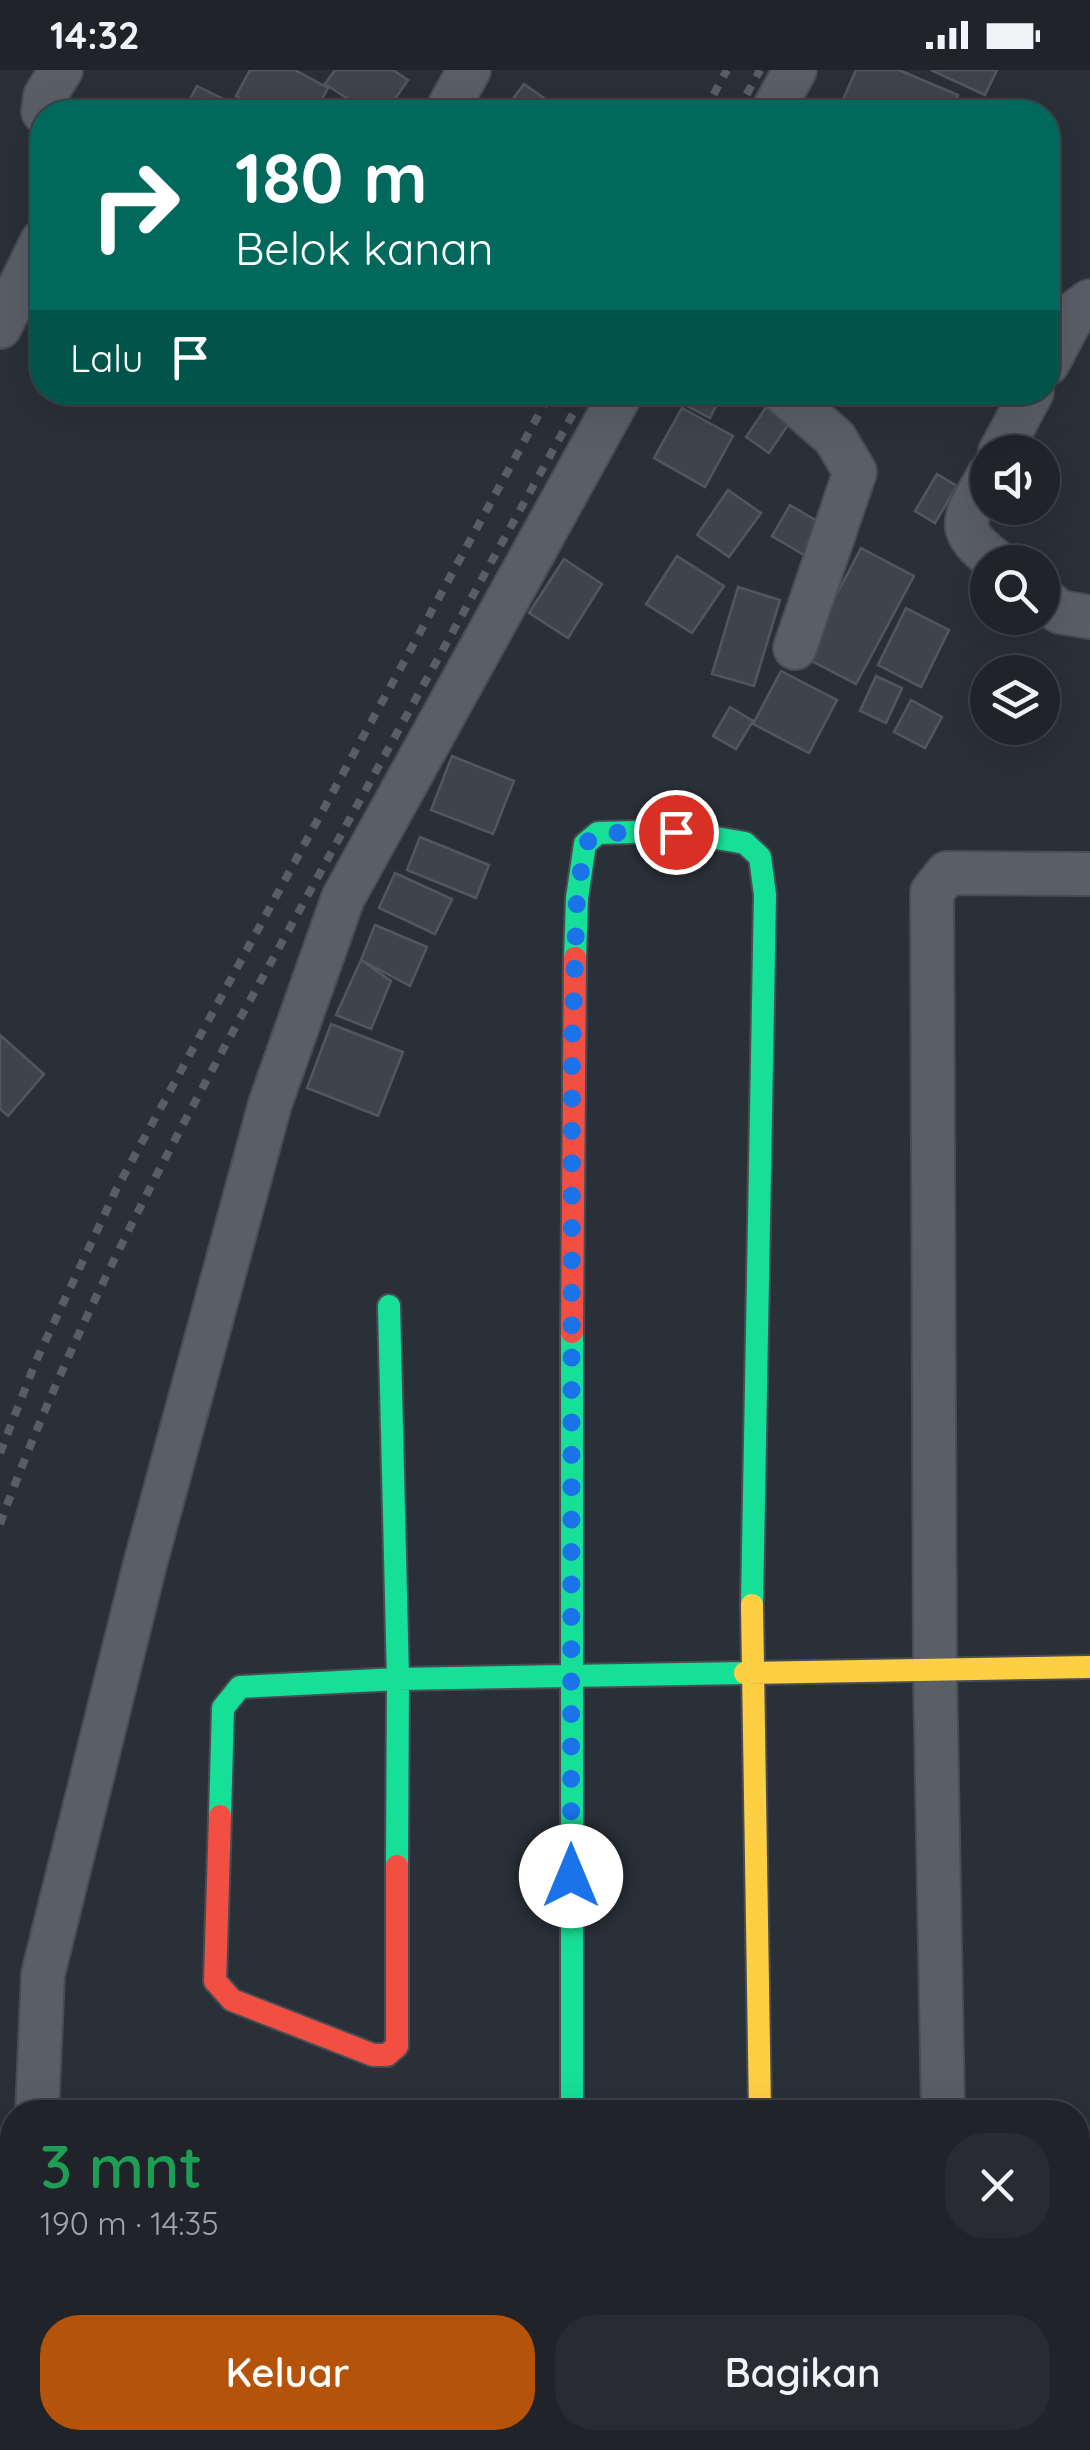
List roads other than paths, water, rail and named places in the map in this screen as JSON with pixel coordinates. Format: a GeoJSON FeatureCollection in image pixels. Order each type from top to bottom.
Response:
{"type":"FeatureCollection","features":[{"type":"Feature","properties":{"kind":"street"},"geometry":{"type":"LineString","coordinates":[[44,100],[61,70]]}},
{"type":"Feature","properties":{"kind":"street"},"geometry":{"type":"LineString","coordinates":[[453,100],[469,70]]}},
{"type":"Feature","properties":{"kind":"street"},"geometry":{"type":"LineString","coordinates":[[778,100],[794,70]]}},
{"type":"Feature","properties":{"kind":"street"},"geometry":{"type":"LineString","coordinates":[[0,327],[30,266]]}},
{"type":"Feature","properties":{"kind":"street"},"geometry":{"type":"LineString","coordinates":[[1060,339],[1074,312],[1090,301]]}},
{"type":"Feature","properties":{"kind":"street"},"geometry":{"type":"LineString","coordinates":[[38,2100],[43,1974],[144,1564],[270,1104],[343,898],[615,405]]}},
{"type":"Feature","properties":{"kind":"street"},"geometry":{"type":"LineString","coordinates":[[795,648],[854,472],[835,438],[797,405]]}},
{"type":"Feature","properties":{"kind":"street"},"geometry":{"type":"LineString","coordinates":[[1009,435],[1025,405]]}},
{"type":"Feature","properties":{"kind":"street"},"geometry":{"type":"LineString","coordinates":[[970,509],[967,531],[974,545]]}},
{"type":"Feature","properties":{"kind":"street"},"geometry":{"type":"LineString","coordinates":[[1060,612],[1090,617]]}},
{"type":"Feature","properties":{"kind":"street"},"geometry":{"type":"LineString","coordinates":[[572,2100],[572,1052],[577,898],[585,844],[598,833],[676,832],[745,843],[760,857],[766,894],[750,1675],[760,2100]]}},
{"type":"Feature","properties":{"kind":"street"},"geometry":{"type":"LineString","coordinates":[[943,2100],[935,1672],[932,892],[946,873],[1090,874]]}},
{"type":"Feature","properties":{"kind":"street"},"geometry":{"type":"LineString","coordinates":[[389,1306],[398,1679],[397,2046],[387,2055],[373,2055],[232,2000],[214,1980],[223,1708],[240,1687],[398,1679],[1090,1668]]}},
{"type":"Feature","properties":{"kind":"railway"},"geometry":{"type":"LineString","coordinates":[[711,100],[727,70]]}},
{"type":"Feature","properties":{"kind":"railway"},"geometry":{"type":"LineString","coordinates":[[744,100],[760,70]]}},
{"type":"Feature","properties":{"kind":"railway"},"geometry":{"type":"LineString","coordinates":[[0,1453],[36,1361],[117,1188],[544,405]]}},
{"type":"Feature","properties":{"kind":"railway"},"geometry":{"type":"LineString","coordinates":[[0,1524],[63,1370],[134,1219],[578,405]]}}]}
